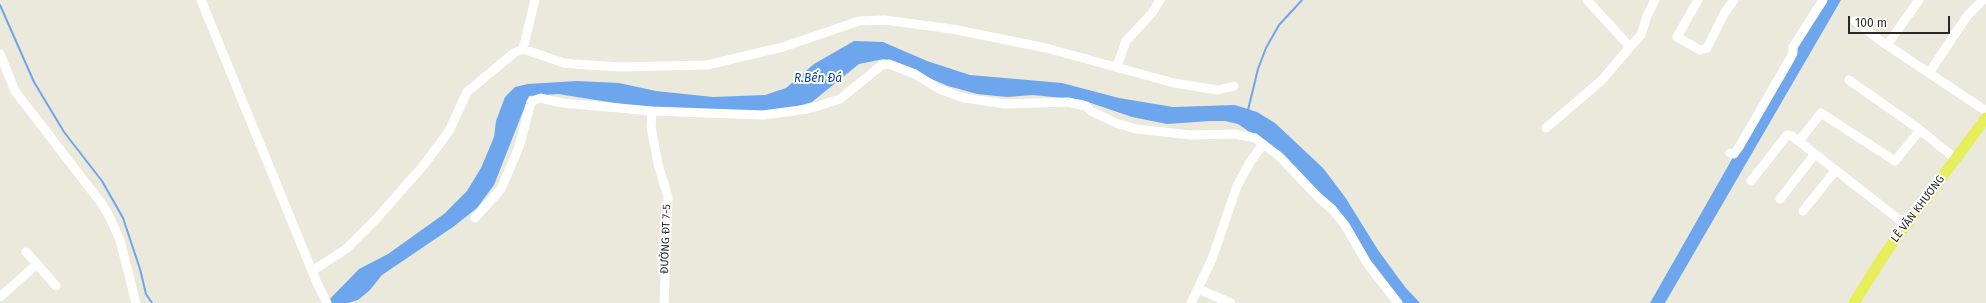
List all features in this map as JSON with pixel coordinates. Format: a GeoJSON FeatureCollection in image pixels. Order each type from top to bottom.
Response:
{"type":"FeatureCollection","features":[{"type":"Feature","properties":{"kind":"main road","name":"LÊ VĂN KHƯƠNG"},"geometry":{"type":"LineString","coordinates":[[1854,303],[1886,252],[1986,118]]}},
{"type":"Feature","properties":{"kind":"street"},"geometry":{"type":"LineString","coordinates":[[202,0],[312,271],[327,303]]}},
{"type":"Feature","properties":{"kind":"street"},"geometry":{"type":"LineString","coordinates":[[523,49],[534,0]]}},
{"type":"Feature","properties":{"kind":"street"},"geometry":{"type":"LineString","coordinates":[[1117,66],[1126,41],[1152,13],[1160,0]]}},
{"type":"Feature","properties":{"kind":"street"},"geometry":{"type":"LineString","coordinates":[[1587,0],[1630,47]]}},
{"type":"Feature","properties":{"kind":"street"},"geometry":{"type":"LineString","coordinates":[[1546,128],[1602,80],[1641,35],[1647,16],[1655,0]]}},
{"type":"Feature","properties":{"kind":"street"},"geometry":{"type":"LineString","coordinates":[[1698,0],[1677,36],[1700,50],[1707,48],[1725,12],[1734,0]]}},
{"type":"Feature","properties":{"kind":"street"},"geometry":{"type":"LineString","coordinates":[[1730,153],[1734,154],[1739,147],[1790,59],[1793,53],[1793,47],[1823,0]]}},
{"type":"Feature","properties":{"kind":"street"},"geometry":{"type":"LineString","coordinates":[[1887,45],[1919,0]]}},
{"type":"Feature","properties":{"kind":"street"},"geometry":{"type":"LineString","coordinates":[[1929,73],[1967,16],[1983,0]]}},
{"type":"Feature","properties":{"kind":"street"},"geometry":{"type":"LineString","coordinates":[[312,271],[346,249],[377,218],[423,166],[449,131],[467,92],[514,53],[523,49],[564,63],[574,64],[620,67],[707,65],[783,47],[859,21],[884,20],[952,29],[1032,45],[1117,66],[1174,83],[1218,90],[1234,86]]}},
{"type":"Feature","properties":{"kind":"street"},"geometry":{"type":"LineString","coordinates":[[1855,21],[1887,45],[1986,111]]}},
{"type":"Feature","properties":{"kind":"street"},"geometry":{"type":"LineString","coordinates":[[0,54],[15,91],[102,204],[109,216],[120,240],[136,303]]}},
{"type":"Feature","properties":{"kind":"street"},"geometry":{"type":"LineString","coordinates":[[475,218],[501,189],[519,147],[531,102],[540,98],[570,104],[652,111],[730,113],[763,116],[808,109],[840,99],[882,65],[889,64],[915,74],[939,89],[964,98],[1005,104],[1068,102],[1086,106],[1091,111],[1116,123],[1136,129],[1191,135],[1235,134],[1255,138],[1280,157],[1318,197],[1332,209],[1345,225],[1367,263],[1398,303]]}},
{"type":"Feature","properties":{"kind":"street"},"geometry":{"type":"LineString","coordinates":[[1849,80],[1920,130],[1956,159]]}},
{"type":"Feature","properties":{"kind":"street","name":"ĐƯỜNG ĐT 7-5"},"geometry":{"type":"LineString","coordinates":[[652,111],[651,127],[658,164],[668,197],[664,303]]}},
{"type":"Feature","properties":{"kind":"street"},"geometry":{"type":"LineString","coordinates":[[1798,141],[1820,112],[1895,162],[1920,130]]}},
{"type":"Feature","properties":{"kind":"street"},"geometry":{"type":"LineString","coordinates":[[1751,181],[1787,135],[1792,136],[1906,225]]}},
{"type":"Feature","properties":{"kind":"street"},"geometry":{"type":"LineString","coordinates":[[1191,303],[1212,259],[1237,186],[1250,162],[1263,144]]}},
{"type":"Feature","properties":{"kind":"street"},"geometry":{"type":"LineString","coordinates":[[1780,199],[1815,154]]}},
{"type":"Feature","properties":{"kind":"street"},"geometry":{"type":"LineString","coordinates":[[1803,211],[1836,170]]}},
{"type":"Feature","properties":{"kind":"street"},"geometry":{"type":"LineString","coordinates":[[26,252],[56,286]]}},
{"type":"Feature","properties":{"kind":"street"},"geometry":{"type":"LineString","coordinates":[[0,296],[37,264]]}},
{"type":"Feature","properties":{"kind":"street"},"geometry":{"type":"LineString","coordinates":[[1198,289],[1231,303]]}},
{"type":"Feature","properties":{"kind":"water"},"geometry":{"type":"Polygon","coordinates":[[[1825,0],[1841,0],[1665,303],[1650,303],[1748,131],[1825,0]]]}},
{"type":"Feature","properties":{"kind":"water","name":"R.Bến Đá"},"geometry":{"type":"Polygon","coordinates":[[[854,41],[883,42],[927,61],[970,75],[1062,83],[1119,98],[1173,107],[1235,105],[1257,112],[1275,123],[1323,168],[1345,197],[1378,250],[1405,287],[1420,303],[1401,303],[1327,206],[1264,142],[1238,124],[1225,121],[1210,121],[1167,124],[1132,117],[1082,100],[1033,95],[1007,97],[977,94],[948,86],[884,59],[859,64],[812,102],[781,111],[685,110],[634,106],[558,94],[529,96],[494,185],[477,208],[453,227],[382,275],[370,290],[358,300],[348,303],[326,303],[359,269],[388,254],[444,214],[467,191],[481,168],[494,137],[496,121],[505,97],[515,87],[528,84],[577,81],[619,83],[656,91],[713,97],[765,95],[786,88],[814,64],[854,41]]]}},
{"type":"Feature","properties":{"kind":"waterway"},"geometry":{"type":"LineString","coordinates":[[1248,110],[1258,69],[1266,48],[1279,25],[1302,0]]}},
{"type":"Feature","properties":{"kind":"waterway"},"geometry":{"type":"LineString","coordinates":[[0,5],[34,82],[64,132],[102,181],[123,218],[140,269],[146,294],[152,303]]}}]}
